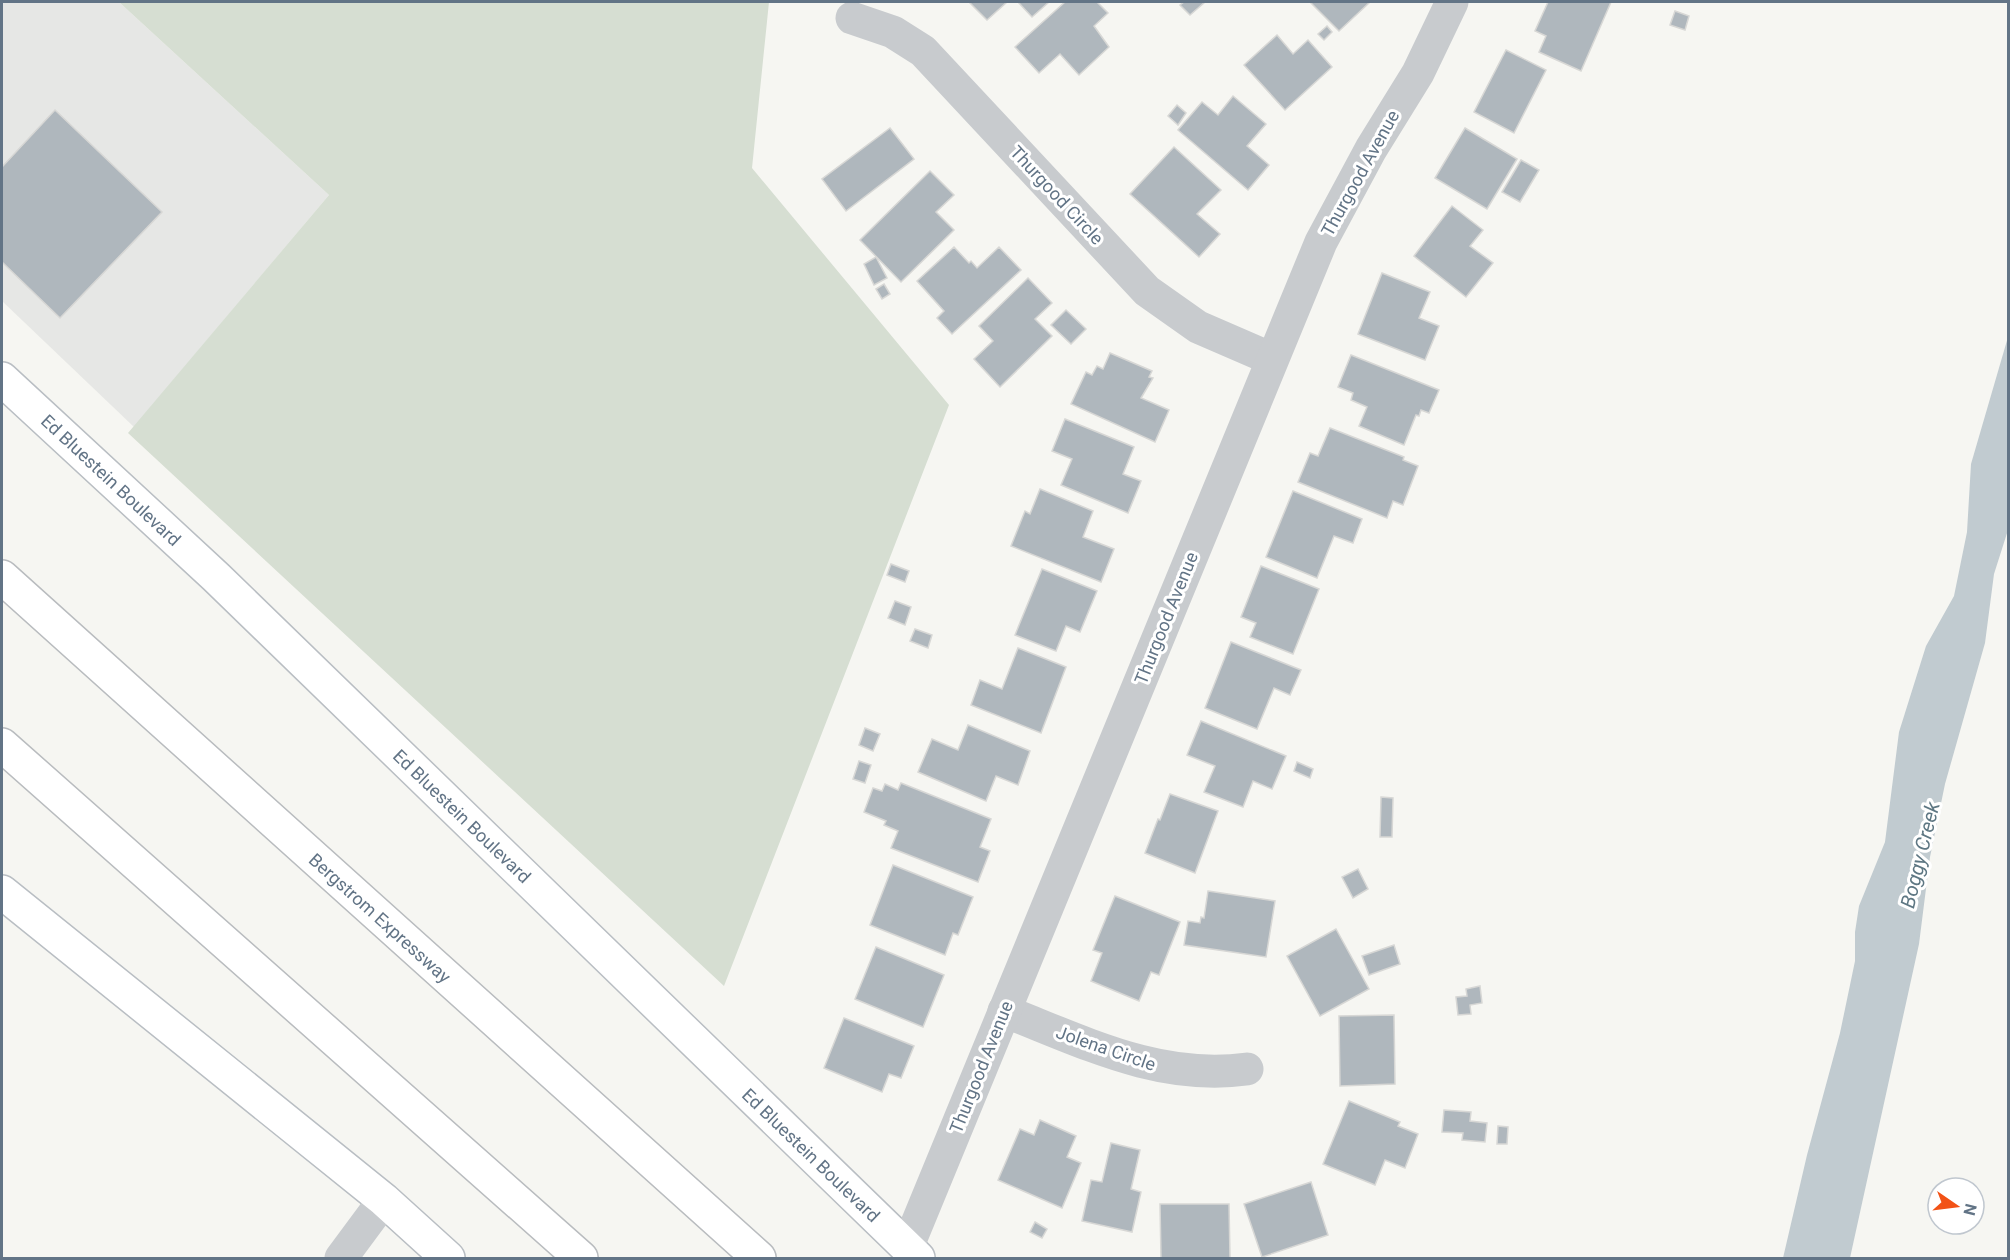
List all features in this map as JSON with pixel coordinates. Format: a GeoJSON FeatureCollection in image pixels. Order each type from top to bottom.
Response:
{"type":"FeatureCollection","features":[{"type":"Feature","properties":{"kind":"main road","name":"Ed Bluestein Boulevard"},"geometry":{"type":"LineString","coordinates":[[2,379],[216,577],[913,1253]]}},
{"type":"Feature","properties":{"kind":"main road","name":"Bergstrom Expressway"},"geometry":{"type":"LineString","coordinates":[[2,577],[759,1258]]}},
{"type":"Feature","properties":{"kind":"main road"},"geometry":{"type":"LineString","coordinates":[[2,744],[581,1258]]}},
{"type":"Feature","properties":{"kind":"main road"},"geometry":{"type":"LineString","coordinates":[[2,892],[384,1200],[448,1258]]}},
{"type":"Feature","properties":{"kind":"street","name":"Thurgood Avenue"},"geometry":{"type":"LineString","coordinates":[[913,1253],[1004,1011],[1321,242],[1371,149],[1418,73],[1452,2]]}},
{"type":"Feature","properties":{"kind":"street","name":"Thurgood Circle"},"geometry":{"type":"LineString","coordinates":[[852,18],[892,32],[923,51],[1147,291],[1198,327],[1272,359]]}},
{"type":"Feature","properties":{"kind":"street","name":"Jolena Circle"},"geometry":{"type":"LineString","coordinates":[[1004,1011],[1130,1060],[1195,1072],[1247,1069]]}},
{"type":"Feature","properties":{"kind":"street"},"geometry":{"type":"LineString","coordinates":[[341,1258],[384,1200]]}},
{"type":"Feature","properties":{"kind":"shaded area"},"geometry":{"type":"Polygon","coordinates":[[[2,2],[119,2],[329,195],[134,427],[2,301],[2,2]]]}},
{"type":"Feature","properties":{"kind":"shaded area"},"geometry":{"type":"Polygon","coordinates":[[[119,2],[769,2],[752,168],[949,405],[724,986],[128,433],[329,195],[119,2]]]}},
{"type":"Feature","properties":{"kind":"water","name":"Boggy Creek"},"geometry":{"type":"Polygon","coordinates":[[[2008,337],[2008,530],[1994,574],[1985,643],[1945,784],[1930,857],[1919,944],[1850,1258],[1783,1258],[1807,1155],[1840,1033],[1855,961],[1855,932],[1859,906],[1885,842],[1899,732],[1926,646],[1954,596],[1967,532],[1971,464],[2008,337]]]}},
{"type":"Feature","properties":{"kind":"building"},"geometry":{"type":"Polygon","coordinates":[[[969,2],[1007,2],[987,20],[969,2]]]}},
{"type":"Feature","properties":{"kind":"building"},"geometry":{"type":"Polygon","coordinates":[[[1018,2],[1049,2],[1032,17],[1018,2]]]}},
{"type":"Feature","properties":{"kind":"building"},"geometry":{"type":"Polygon","coordinates":[[[1065,2],[1097,2],[1108,13],[1094,26],[1109,47],[1079,75],[1060,54],[1039,73],[1015,47],[1065,2]]]}},
{"type":"Feature","properties":{"kind":"building"},"geometry":{"type":"Polygon","coordinates":[[[1184,2],[1205,2],[1190,15],[1180,5],[1184,2]]]}},
{"type":"Feature","properties":{"kind":"building"},"geometry":{"type":"Polygon","coordinates":[[[1310,2],[1370,2],[1339,31],[1310,2]]]}},
{"type":"Feature","properties":{"kind":"building"},"geometry":{"type":"Polygon","coordinates":[[[1548,2],[1611,2],[1581,71],[1539,52],[1546,36],[1535,31],[1548,2]]]}},
{"type":"Feature","properties":{"kind":"building"},"geometry":{"type":"Polygon","coordinates":[[[1675,11],[1689,16],[1685,30],[1670,25],[1675,11]]]}},
{"type":"Feature","properties":{"kind":"building"},"geometry":{"type":"Polygon","coordinates":[[[1327,26],[1332,32],[1324,40],[1318,34],[1327,26]]]}},
{"type":"Feature","properties":{"kind":"building"},"geometry":{"type":"Polygon","coordinates":[[[1277,35],[1293,54],[1308,40],[1332,67],[1285,110],[1244,65],[1277,35]]]}},
{"type":"Feature","properties":{"kind":"building"},"geometry":{"type":"Polygon","coordinates":[[[1506,50],[1546,70],[1514,133],[1474,112],[1506,50]]]}},
{"type":"Feature","properties":{"kind":"building"},"geometry":{"type":"Polygon","coordinates":[[[1233,96],[1266,124],[1247,146],[1269,165],[1248,190],[1178,130],[1202,102],[1218,115],[1233,96]]]}},
{"type":"Feature","properties":{"kind":"building"},"geometry":{"type":"Polygon","coordinates":[[[1177,105],[1186,113],[1178,125],[1168,116],[1177,105]]]}},
{"type":"Feature","properties":{"kind":"building"},"geometry":{"type":"Polygon","coordinates":[[[55,110],[162,212],[60,318],[2,262],[2,167],[55,110]]]}},
{"type":"Feature","properties":{"kind":"building"},"geometry":{"type":"Polygon","coordinates":[[[890,128],[914,159],[846,211],[822,179],[890,128]]]}},
{"type":"Feature","properties":{"kind":"building"},"geometry":{"type":"Polygon","coordinates":[[[1465,128],[1517,159],[1487,209],[1435,178],[1465,128]]]}},
{"type":"Feature","properties":{"kind":"building"},"geometry":{"type":"Polygon","coordinates":[[[1174,147],[1221,190],[1197,214],[1220,234],[1199,257],[1130,194],[1174,147]]]}},
{"type":"Feature","properties":{"kind":"building"},"geometry":{"type":"Polygon","coordinates":[[[1521,160],[1539,170],[1520,202],[1502,192],[1521,160]]]}},
{"type":"Feature","properties":{"kind":"building"},"geometry":{"type":"Polygon","coordinates":[[[930,171],[954,195],[936,212],[954,230],[901,282],[860,240],[930,171]]]}},
{"type":"Feature","properties":{"kind":"building"},"geometry":{"type":"Polygon","coordinates":[[[1452,206],[1483,230],[1470,246],[1493,263],[1466,297],[1414,256],[1452,206]]]}},
{"type":"Feature","properties":{"kind":"building"},"geometry":{"type":"Polygon","coordinates":[[[954,247],[977,268],[999,247],[1021,270],[952,334],[937,318],[944,311],[917,281],[954,247]]]}},
{"type":"Feature","properties":{"kind":"building"},"geometry":{"type":"Polygon","coordinates":[[[876,257],[887,278],[874,285],[864,264],[876,257]]]}},
{"type":"Feature","properties":{"kind":"building"},"geometry":{"type":"Polygon","coordinates":[[[1382,273],[1430,292],[1419,318],[1439,326],[1425,360],[1358,334],[1382,273]]]}},
{"type":"Feature","properties":{"kind":"building"},"geometry":{"type":"Polygon","coordinates":[[[1028,278],[1052,303],[1035,319],[1052,336],[1000,387],[974,359],[993,341],[979,326],[1028,278]]]}},
{"type":"Feature","properties":{"kind":"building"},"geometry":{"type":"Polygon","coordinates":[[[884,284],[890,294],[882,299],[876,289],[884,284]]]}},
{"type":"Feature","properties":{"kind":"building"},"geometry":{"type":"Polygon","coordinates":[[[1066,310],[1086,329],[1071,344],[1051,325],[1066,310]]]}},
{"type":"Feature","properties":{"kind":"building"},"geometry":{"type":"Polygon","coordinates":[[[1110,353],[1152,371],[1149,377],[1153,378],[1141,398],[1169,410],[1155,442],[1071,404],[1086,372],[1092,375],[1097,366],[1103,369],[1110,353]]]}},
{"type":"Feature","properties":{"kind":"building"},"geometry":{"type":"Polygon","coordinates":[[[1351,355],[1439,390],[1429,413],[1421,410],[1419,416],[1416,415],[1404,445],[1359,426],[1367,407],[1351,400],[1353,393],[1338,387],[1351,355]]]}},
{"type":"Feature","properties":{"kind":"building"},"geometry":{"type":"Polygon","coordinates":[[[1065,419],[1134,447],[1123,474],[1141,481],[1128,513],[1061,485],[1072,459],[1052,451],[1065,419]]]}},
{"type":"Feature","properties":{"kind":"building"},"geometry":{"type":"Polygon","coordinates":[[[1330,428],[1404,457],[1403,460],[1418,466],[1403,505],[1393,501],[1387,518],[1298,482],[1310,453],[1318,456],[1330,428]]]}},
{"type":"Feature","properties":{"kind":"building"},"geometry":{"type":"Polygon","coordinates":[[[1040,489],[1093,511],[1083,537],[1114,549],[1101,582],[1011,546],[1025,511],[1030,514],[1040,489]]]}},
{"type":"Feature","properties":{"kind":"building"},"geometry":{"type":"Polygon","coordinates":[[[1293,491],[1362,519],[1353,543],[1334,536],[1317,578],[1266,557],[1293,491]]]}},
{"type":"Feature","properties":{"kind":"building"},"geometry":{"type":"Polygon","coordinates":[[[891,564],[909,571],[905,582],[887,575],[891,564]]]}},
{"type":"Feature","properties":{"kind":"building"},"geometry":{"type":"Polygon","coordinates":[[[1261,566],[1319,589],[1293,654],[1250,637],[1256,623],[1241,617],[1261,566]]]}},
{"type":"Feature","properties":{"kind":"building"},"geometry":{"type":"Polygon","coordinates":[[[1042,569],[1097,591],[1080,632],[1066,626],[1056,651],[1015,635],[1042,569]]]}},
{"type":"Feature","properties":{"kind":"building"},"geometry":{"type":"Polygon","coordinates":[[[895,601],[911,607],[905,625],[888,618],[895,601]]]}},
{"type":"Feature","properties":{"kind":"building"},"geometry":{"type":"Polygon","coordinates":[[[915,629],[932,635],[928,648],[910,641],[915,629]]]}},
{"type":"Feature","properties":{"kind":"building"},"geometry":{"type":"Polygon","coordinates":[[[1231,642],[1301,670],[1290,695],[1274,688],[1257,729],[1205,708],[1231,642]]]}},
{"type":"Feature","properties":{"kind":"building"},"geometry":{"type":"Polygon","coordinates":[[[1018,648],[1066,667],[1041,733],[971,705],[980,680],[1002,689],[1018,648]]]}},
{"type":"Feature","properties":{"kind":"building"},"geometry":{"type":"Polygon","coordinates":[[[1201,721],[1286,756],[1272,789],[1253,781],[1243,807],[1204,792],[1215,766],[1187,755],[1201,721]]]}},
{"type":"Feature","properties":{"kind":"building"},"geometry":{"type":"Polygon","coordinates":[[[968,725],[1030,751],[1018,785],[996,776],[986,801],[918,772],[932,739],[958,750],[968,725]]]}},
{"type":"Feature","properties":{"kind":"building"},"geometry":{"type":"Polygon","coordinates":[[[865,728],[880,734],[873,751],[859,745],[865,728]]]}},
{"type":"Feature","properties":{"kind":"building"},"geometry":{"type":"Polygon","coordinates":[[[859,761],[871,765],[865,783],[853,779],[859,761]]]}},
{"type":"Feature","properties":{"kind":"building"},"geometry":{"type":"Polygon","coordinates":[[[1297,762],[1313,769],[1310,778],[1294,771],[1297,762]]]}},
{"type":"Feature","properties":{"kind":"building"},"geometry":{"type":"Polygon","coordinates":[[[901,783],[991,819],[980,847],[990,851],[978,882],[891,848],[898,831],[884,825],[886,821],[864,812],[873,788],[882,791],[885,784],[898,790],[901,783]]]}},
{"type":"Feature","properties":{"kind":"building"},"geometry":{"type":"Polygon","coordinates":[[[1170,794],[1218,811],[1195,873],[1145,853],[1170,794]]]}},
{"type":"Feature","properties":{"kind":"building"},"geometry":{"type":"Polygon","coordinates":[[[1381,797],[1393,798],[1392,837],[1380,837],[1381,797]]]}},
{"type":"Feature","properties":{"kind":"building"},"geometry":{"type":"Polygon","coordinates":[[[893,865],[973,897],[958,935],[953,933],[945,955],[870,925],[893,865]]]}},
{"type":"Feature","properties":{"kind":"building"},"geometry":{"type":"Polygon","coordinates":[[[1358,869],[1368,889],[1353,898],[1342,877],[1358,869]]]}},
{"type":"Feature","properties":{"kind":"building"},"geometry":{"type":"Polygon","coordinates":[[[1208,891],[1275,901],[1266,957],[1184,945],[1188,921],[1200,923],[1201,917],[1204,918],[1208,891]]]}},
{"type":"Feature","properties":{"kind":"building"},"geometry":{"type":"Polygon","coordinates":[[[1115,896],[1180,922],[1159,975],[1151,972],[1139,1001],[1091,981],[1102,953],[1093,950],[1115,896]]]}},
{"type":"Feature","properties":{"kind":"building"},"geometry":{"type":"Polygon","coordinates":[[[1336,929],[1369,989],[1320,1016],[1287,956],[1336,929]]]}},
{"type":"Feature","properties":{"kind":"building"},"geometry":{"type":"Polygon","coordinates":[[[1394,945],[1400,964],[1369,975],[1362,956],[1394,945]]]}},
{"type":"Feature","properties":{"kind":"building"},"geometry":{"type":"Polygon","coordinates":[[[876,947],[944,975],[923,1027],[855,999],[876,947]]]}},
{"type":"Feature","properties":{"kind":"building"},"geometry":{"type":"Polygon","coordinates":[[[1480,986],[1482,1003],[1470,1005],[1471,1014],[1458,1015],[1456,997],[1467,996],[1466,989],[1480,986]]]}},
{"type":"Feature","properties":{"kind":"building"},"geometry":{"type":"Polygon","coordinates":[[[1394,1015],[1395,1084],[1340,1086],[1339,1016],[1394,1015]]]}},
{"type":"Feature","properties":{"kind":"building"},"geometry":{"type":"Polygon","coordinates":[[[844,1018],[914,1046],[901,1078],[889,1074],[882,1092],[824,1068],[844,1018]]]}},
{"type":"Feature","properties":{"kind":"building"},"geometry":{"type":"Polygon","coordinates":[[[1349,1101],[1400,1122],[1398,1126],[1418,1134],[1405,1168],[1385,1160],[1375,1185],[1323,1164],[1349,1101]]]}},
{"type":"Feature","properties":{"kind":"building"},"geometry":{"type":"Polygon","coordinates":[[[1444,1110],[1471,1112],[1470,1121],[1487,1123],[1485,1142],[1462,1140],[1463,1133],[1442,1132],[1444,1110]]]}},
{"type":"Feature","properties":{"kind":"building"},"geometry":{"type":"Polygon","coordinates":[[[1040,1120],[1076,1136],[1067,1157],[1081,1163],[1062,1208],[998,1180],[1020,1129],[1034,1135],[1040,1120]]]}},
{"type":"Feature","properties":{"kind":"building"},"geometry":{"type":"Polygon","coordinates":[[[1498,1126],[1508,1127],[1507,1144],[1497,1144],[1498,1126]]]}},
{"type":"Feature","properties":{"kind":"building"},"geometry":{"type":"Polygon","coordinates":[[[1111,1143],[1140,1150],[1131,1189],[1141,1192],[1132,1232],[1082,1221],[1091,1180],[1102,1182],[1111,1143]]]}},
{"type":"Feature","properties":{"kind":"building"},"geometry":{"type":"Polygon","coordinates":[[[1311,1182],[1328,1235],[1262,1257],[1244,1204],[1311,1182]]]}},
{"type":"Feature","properties":{"kind":"building"},"geometry":{"type":"Polygon","coordinates":[[[1160,1204],[1229,1204],[1230,1258],[1161,1258],[1160,1204]]]}},
{"type":"Feature","properties":{"kind":"building"},"geometry":{"type":"Polygon","coordinates":[[[1035,1222],[1047,1229],[1042,1238],[1030,1232],[1035,1222]]]}}]}
